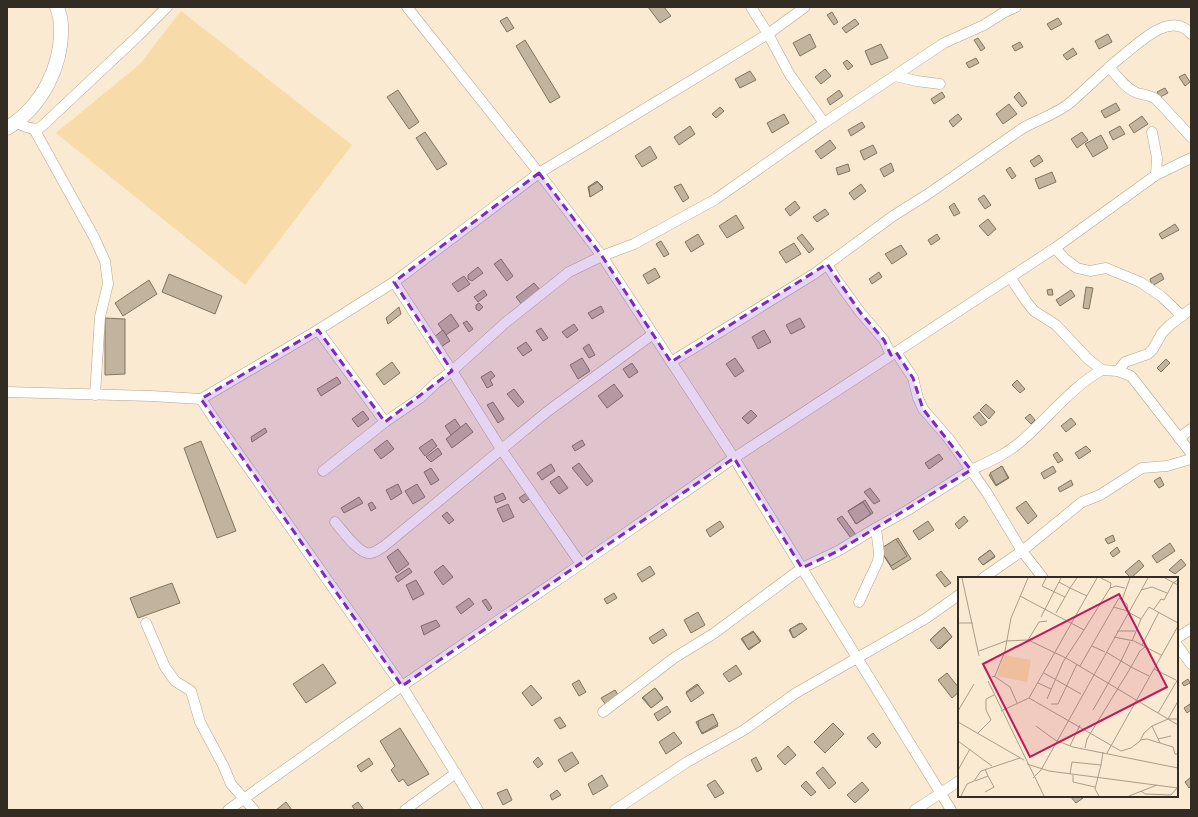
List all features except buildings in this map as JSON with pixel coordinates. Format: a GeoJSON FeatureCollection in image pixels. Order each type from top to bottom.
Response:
{"type":"FeatureCollection","features":[{"type":"Feature","properties":{"kind":"street"},"geometry":{"type":"LineString","coordinates":[[11,125],[42,96],[58,62],[61,25],[57,7]]}},
{"type":"Feature","properties":{"kind":"street"},"geometry":{"type":"LineString","coordinates":[[11,125],[34,129],[40,128],[167,7]]}},
{"type":"Feature","properties":{"kind":"street"},"geometry":{"type":"LineString","coordinates":[[407,7],[539,173],[602,256],[734,458],[951,810]]}},
{"type":"Feature","properties":{"kind":"street"},"geometry":{"type":"LineString","coordinates":[[752,7],[790,75],[824,123]]}},
{"type":"Feature","properties":{"kind":"street"},"geometry":{"type":"LineString","coordinates":[[7,392],[201,399],[318,330],[394,282],[539,173],[768,34],[805,7]]}},
{"type":"Feature","properties":{"kind":"street"},"geometry":{"type":"LineString","coordinates":[[323,471],[385,422],[420,398],[505,323],[569,272],[602,256],[634,244],[716,199],[793,143],[952,39],[984,25],[1003,12],[1016,7]]}},
{"type":"Feature","properties":{"kind":"street"},"geometry":{"type":"LineString","coordinates":[[671,362],[769,302],[827,264],[893,216],[928,194],[1002,142],[1034,122],[1051,116],[1071,102],[1146,35],[1170,26],[1179,26],[1188,29],[1191,34]]}},
{"type":"Feature","properties":{"kind":"street"},"geometry":{"type":"LineString","coordinates":[[1109,67],[1129,89],[1138,93],[1149,95],[1156,99],[1190,135]]}},
{"type":"Feature","properties":{"kind":"street"},"geometry":{"type":"LineString","coordinates":[[895,76],[940,84]]}},
{"type":"Feature","properties":{"kind":"street"},"geometry":{"type":"LineString","coordinates":[[34,129],[94,237],[105,260],[108,284],[100,317],[95,395]]}},
{"type":"Feature","properties":{"kind":"street"},"geometry":{"type":"LineString","coordinates":[[1152,132],[1157,158],[1156,175]]}},
{"type":"Feature","properties":{"kind":"street"},"geometry":{"type":"LineString","coordinates":[[228,810],[402,686],[734,458],[1055,248],[1156,175],[1191,158]]}},
{"type":"Feature","properties":{"kind":"street"},"geometry":{"type":"LineString","coordinates":[[1055,248],[1065,259],[1077,268],[1090,271],[1106,268],[1140,282],[1161,296],[1182,316]]}},
{"type":"Feature","properties":{"kind":"street"},"geometry":{"type":"LineString","coordinates":[[827,264],[860,312],[913,378],[918,398],[923,409],[949,439],[971,470],[987,493],[1022,551],[1042,577]]}},
{"type":"Feature","properties":{"kind":"street"},"geometry":{"type":"LineString","coordinates":[[1010,277],[1034,311],[1056,325],[1088,359],[1102,370],[1118,371],[1131,376],[1191,453]]}},
{"type":"Feature","properties":{"kind":"street"},"geometry":{"type":"LineString","coordinates":[[394,282],[501,449],[581,564]]}},
{"type":"Feature","properties":{"kind":"street"},"geometry":{"type":"LineString","coordinates":[[1118,371],[1125,362],[1148,354],[1153,349],[1162,333],[1191,309]]}},
{"type":"Feature","properties":{"kind":"street"},"geometry":{"type":"LineString","coordinates":[[318,330],[385,422]]}},
{"type":"Feature","properties":{"kind":"street"},"geometry":{"type":"LineString","coordinates":[[335,522],[364,553],[371,554],[383,547],[548,411],[653,334]]}},
{"type":"Feature","properties":{"kind":"street"},"geometry":{"type":"LineString","coordinates":[[884,340],[907,344]]}},
{"type":"Feature","properties":{"kind":"street"},"geometry":{"type":"LineString","coordinates":[[603,712],[674,658],[713,634],[802,568],[838,551],[908,510],[971,470],[997,458],[1018,444],[1061,402],[1102,370]]}},
{"type":"Feature","properties":{"kind":"street"},"geometry":{"type":"LineString","coordinates":[[201,399],[218,426],[402,686],[478,810]]}},
{"type":"Feature","properties":{"kind":"street"},"geometry":{"type":"LineString","coordinates":[[1179,438],[1191,429]]}},
{"type":"Feature","properties":{"kind":"street"},"geometry":{"type":"LineString","coordinates":[[984,577],[1022,551],[1082,502],[1100,495],[1142,468],[1167,466],[1191,459]]}},
{"type":"Feature","properties":{"kind":"street"},"geometry":{"type":"LineString","coordinates":[[859,602],[878,561],[879,553],[876,528]]}},
{"type":"Feature","properties":{"kind":"street"},"geometry":{"type":"LineString","coordinates":[[615,810],[687,762],[744,730],[796,693],[925,619],[958,596]]}},
{"type":"Feature","properties":{"kind":"street"},"geometry":{"type":"LineString","coordinates":[[146,623],[171,676],[175,681],[191,691],[200,722],[223,765],[231,784],[240,795],[245,798],[254,810]]}},
{"type":"Feature","properties":{"kind":"street"},"geometry":{"type":"LineString","coordinates":[[1178,637],[1191,629]]}},
{"type":"Feature","properties":{"kind":"street"},"geometry":{"type":"LineString","coordinates":[[1178,646],[1191,664]]}},
{"type":"Feature","properties":{"kind":"street"},"geometry":{"type":"LineString","coordinates":[[405,810],[456,773]]}},
{"type":"Feature","properties":{"kind":"street"},"geometry":{"type":"LineString","coordinates":[[915,810],[958,781]]}},
{"type":"Feature","properties":{"kind":"highlighted area"},"geometry":{"type":"Polygon","coordinates":[[[539,173],[602,256],[671,362],[827,264],[860,312],[884,340],[891,355],[896,352],[913,378],[923,409],[971,470],[838,551],[802,568],[734,458],[402,686],[201,399],[318,330],[385,422],[452,371],[394,282],[539,173]]]}},
{"type":"Feature","properties":{"kind":"shaded area"},"geometry":{"type":"Polygon","coordinates":[[[181,11],[352,145],[245,285],[56,133],[140,64],[181,11]]]}}]}
